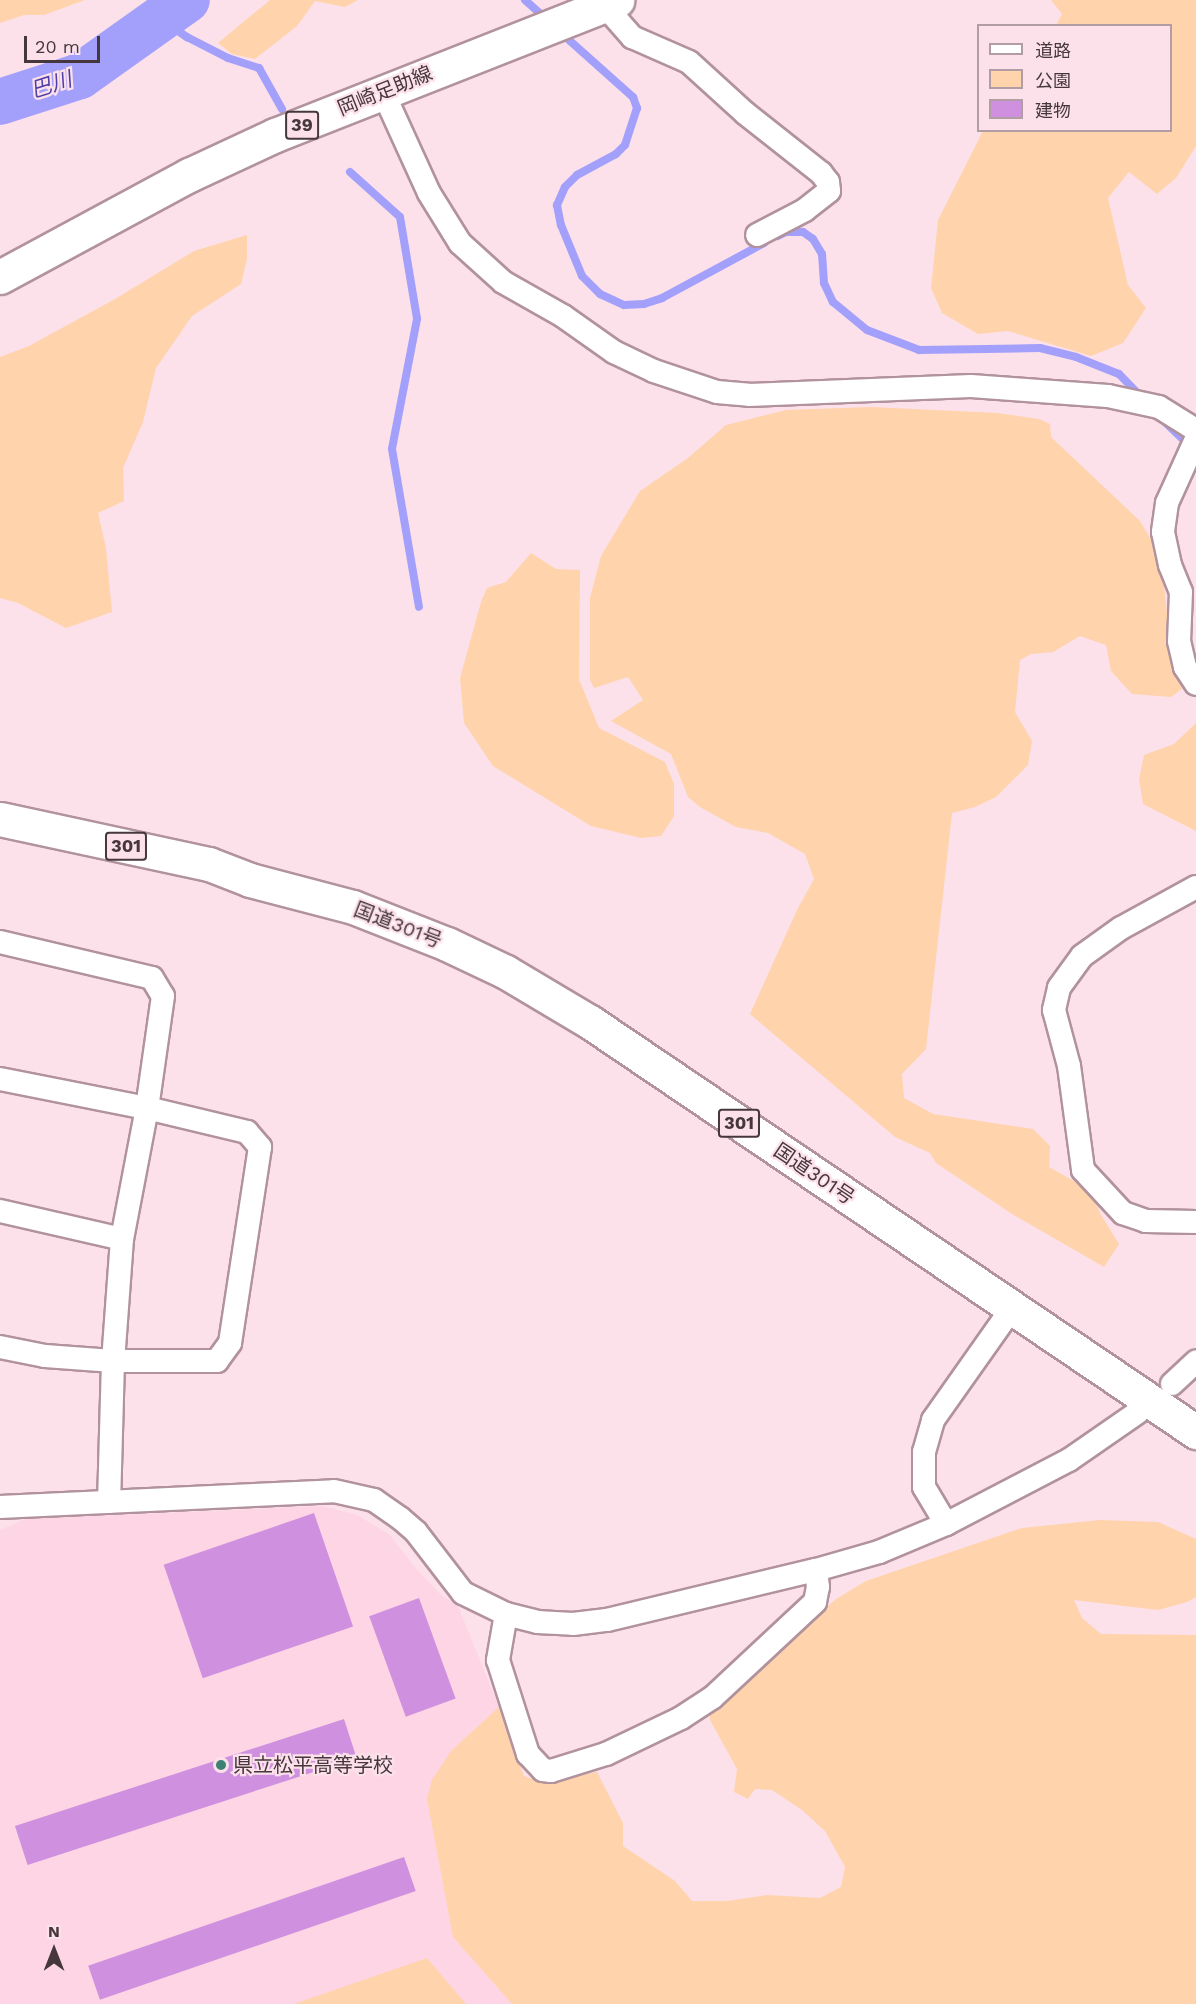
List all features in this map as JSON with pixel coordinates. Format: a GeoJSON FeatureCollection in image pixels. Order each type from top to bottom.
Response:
{"type":"FeatureCollection","features":[{"type":"Feature","properties":{"kind":"main road","name":"岡崎足助線"},"geometry":{"type":"LineString","coordinates":[[0,277],[189,175],[383,92],[610,3]]}},
{"type":"Feature","properties":{"kind":"main road","name":"国道301号"},"geometry":{"type":"LineString","coordinates":[[0,819],[209,864],[250,880],[353,907],[447,944],[506,972],[590,1022],[1196,1432]]}},
{"type":"Feature","properties":{"kind":"main road","name":"国道301号"},"geometry":{"type":"LineString","coordinates":[[0,843],[220,879],[250,880]]}},
{"type":"Feature","properties":{"kind":"street"},"geometry":{"type":"LineString","coordinates":[[610,3],[632,37],[689,62],[828,182],[828,191],[805,210],[757,235]]}},
{"type":"Feature","properties":{"kind":"street"},"geometry":{"type":"LineString","coordinates":[[383,92],[429,193],[460,243],[503,282],[563,316],[614,352],[654,371],[717,392],[749,394],[971,386],[1108,396],[1159,407],[1196,430]]}},
{"type":"Feature","properties":{"kind":"street"},"geometry":{"type":"LineString","coordinates":[[1196,438],[1167,503],[1163,532],[1170,565],[1181,592],[1179,641],[1185,667],[1196,684]]}},
{"type":"Feature","properties":{"kind":"street"},"geometry":{"type":"LineString","coordinates":[[1196,886],[1121,928],[1082,956],[1059,988],[1054,1010],[1069,1066],[1083,1170],[1123,1212],[1146,1221],[1196,1222]]}},
{"type":"Feature","properties":{"kind":"street"},"geometry":{"type":"LineString","coordinates":[[0,942],[152,978],[163,996],[147,1108],[122,1239],[112,1361],[109,1502]]}},
{"type":"Feature","properties":{"kind":"street"},"geometry":{"type":"LineString","coordinates":[[0,1079],[147,1108],[247,1132],[260,1147],[230,1343],[217,1361],[112,1361],[45,1356],[0,1347]]}},
{"type":"Feature","properties":{"kind":"street"},"geometry":{"type":"LineString","coordinates":[[0,1211],[122,1239]]}},
{"type":"Feature","properties":{"kind":"street"},"geometry":{"type":"LineString","coordinates":[[945,1524],[924,1487],[924,1452],[933,1420],[1012,1308]]}},
{"type":"Feature","properties":{"kind":"street"},"geometry":{"type":"LineString","coordinates":[[1172,1384],[1196,1362]]}},
{"type":"Feature","properties":{"kind":"street"},"geometry":{"type":"LineString","coordinates":[[0,1507],[334,1491],[374,1500],[400,1518],[416,1532],[463,1593],[506,1614],[537,1622],[573,1624],[607,1620],[816,1570],[879,1552],[945,1524],[1069,1460],[1137,1413]]}},
{"type":"Feature","properties":{"kind":"street"},"geometry":{"type":"LineString","coordinates":[[506,1614],[498,1660],[528,1754],[543,1770],[551,1772],[606,1754],[681,1718],[712,1698],[815,1602],[818,1587],[816,1570]]}},
{"type":"Feature","properties":{"kind":"shaded area","name":"県立松平高等学校"},"geometry":{"type":"Polygon","coordinates":[[[322,1506],[357,1515],[389,1534],[441,1595],[458,1606],[499,1707],[451,1751],[427,1799],[453,1937],[512,2004],[0,2004],[0,1530],[25,1519],[322,1506]]]}},
{"type":"Feature","properties":{"kind":"green space"},"geometry":{"type":"Polygon","coordinates":[[[0,0],[85,0],[44,15],[24,15],[0,23],[0,0]]]}},
{"type":"Feature","properties":{"kind":"green space"},"geometry":{"type":"Polygon","coordinates":[[[270,0],[358,0],[345,7],[315,1],[297,26],[255,59],[232,54],[218,43],[270,0]]]}},
{"type":"Feature","properties":{"kind":"green space"},"geometry":{"type":"Polygon","coordinates":[[[1051,0],[1196,0],[1196,146],[1176,178],[1157,194],[1129,172],[1108,198],[1128,285],[1146,308],[1123,343],[1091,356],[1008,331],[978,334],[942,313],[931,288],[938,220],[982,132],[1172,132],[1172,24],[1057,24],[1062,14],[1051,0]]]}},
{"type":"Feature","properties":{"kind":"green space"},"geometry":{"type":"Polygon","coordinates":[[[247,235],[247,259],[241,284],[192,316],[156,368],[143,422],[123,468],[124,501],[98,513],[106,548],[112,612],[66,628],[18,603],[0,598],[0,357],[29,346],[115,299],[194,251],[247,235]]]}},
{"type":"Feature","properties":{"kind":"green space"},"geometry":{"type":"Polygon","coordinates":[[[871,407],[998,413],[1039,419],[1050,424],[1051,437],[1140,521],[1152,541],[1164,586],[1171,648],[1182,689],[1171,697],[1132,694],[1111,671],[1106,645],[1080,636],[1053,652],[1031,654],[1020,660],[1015,712],[1032,741],[1028,765],[996,797],[975,807],[952,813],[926,1049],[902,1074],[904,1098],[933,1114],[1033,1129],[1050,1146],[1049,1167],[1090,1190],[1101,1215],[1119,1244],[1104,1267],[1012,1214],[936,1163],[930,1153],[895,1137],[750,1014],[797,910],[814,879],[805,854],[768,833],[736,827],[700,807],[688,797],[671,754],[611,721],[643,700],[628,677],[594,688],[590,680],[590,598],[601,556],[640,491],[688,458],[726,425],[786,410],[871,407]]]}},
{"type":"Feature","properties":{"kind":"green space"},"geometry":{"type":"Polygon","coordinates":[[[531,553],[556,569],[580,570],[579,679],[599,728],[665,762],[674,784],[674,816],[661,836],[641,838],[591,826],[493,766],[464,723],[460,678],[481,602],[487,588],[506,582],[531,553]]]}},
{"type":"Feature","properties":{"kind":"green space"},"geometry":{"type":"Polygon","coordinates":[[[1196,723],[1196,831],[1143,804],[1139,779],[1144,755],[1174,744],[1196,723]]]}},
{"type":"Feature","properties":{"kind":"green space"},"geometry":{"type":"Polygon","coordinates":[[[1100,1520],[1158,1522],[1196,1539],[1196,1597],[1187,1602],[1158,1610],[1074,1600],[1082,1618],[1101,1634],[1196,1635],[1196,2004],[512,2004],[453,1937],[427,1799],[432,1780],[451,1751],[499,1707],[524,1776],[543,1783],[597,1772],[623,1823],[623,1846],[675,1881],[692,1901],[727,1901],[767,1895],[820,1898],[841,1887],[845,1867],[825,1831],[802,1810],[772,1790],[755,1789],[748,1799],[734,1792],[737,1769],[710,1720],[710,1710],[836,1599],[866,1581],[1022,1528],[1100,1520]]]}},
{"type":"Feature","properties":{"kind":"green space"},"geometry":{"type":"Polygon","coordinates":[[[427,1958],[466,2004],[294,2004],[427,1958]]]}},
{"type":"Feature","properties":{"kind":"building"},"geometry":{"type":"Polygon","coordinates":[[[314,1513],[353,1626],[203,1678],[164,1565],[314,1513]]]}},
{"type":"Feature","properties":{"kind":"building"},"geometry":{"type":"Polygon","coordinates":[[[419,1598],[456,1699],[406,1717],[369,1616],[419,1598]]]}},
{"type":"Feature","properties":{"kind":"building"},"geometry":{"type":"Polygon","coordinates":[[[344,1719],[357,1758],[28,1865],[15,1826],[344,1719]]]}},
{"type":"Feature","properties":{"kind":"building"},"geometry":{"type":"Polygon","coordinates":[[[404,1857],[416,1891],[100,2000],[88,1966],[404,1857]]]}},
{"type":"Feature","properties":{"kind":"waterway","name":"巴川"},"geometry":{"type":"LineString","coordinates":[[0,102],[80,76],[187,0]]}},
{"type":"Feature","properties":{"kind":"waterway"},"geometry":{"type":"LineString","coordinates":[[525,0],[547,20]]}},
{"type":"Feature","properties":{"kind":"waterway"},"geometry":{"type":"LineString","coordinates":[[161,19],[187,37],[228,58],[259,68],[282,109]]}},
{"type":"Feature","properties":{"kind":"waterway"},"geometry":{"type":"LineString","coordinates":[[560,32],[633,97],[637,108],[625,145],[616,154],[577,175],[565,187],[557,205],[561,225],[582,276],[600,294],[624,305],[644,304],[662,298],[764,243]]}},
{"type":"Feature","properties":{"kind":"waterway"},"geometry":{"type":"LineString","coordinates":[[350,172],[400,217],[417,319],[392,449],[419,607]]}},
{"type":"Feature","properties":{"kind":"waterway"},"geometry":{"type":"LineString","coordinates":[[778,236],[786,232],[803,232],[813,239],[822,254],[824,283],[833,302],[867,330],[919,350],[1040,348],[1076,357],[1119,374],[1140,396]]}},
{"type":"Feature","properties":{"kind":"waterway"},"geometry":{"type":"LineString","coordinates":[[1165,422],[1189,445]]}},
{"type":"Feature","properties":{"kind":"place","name":"県立松平高等学校"},"geometry":{"type":"Point","coordinates":[221,1765]}}]}
